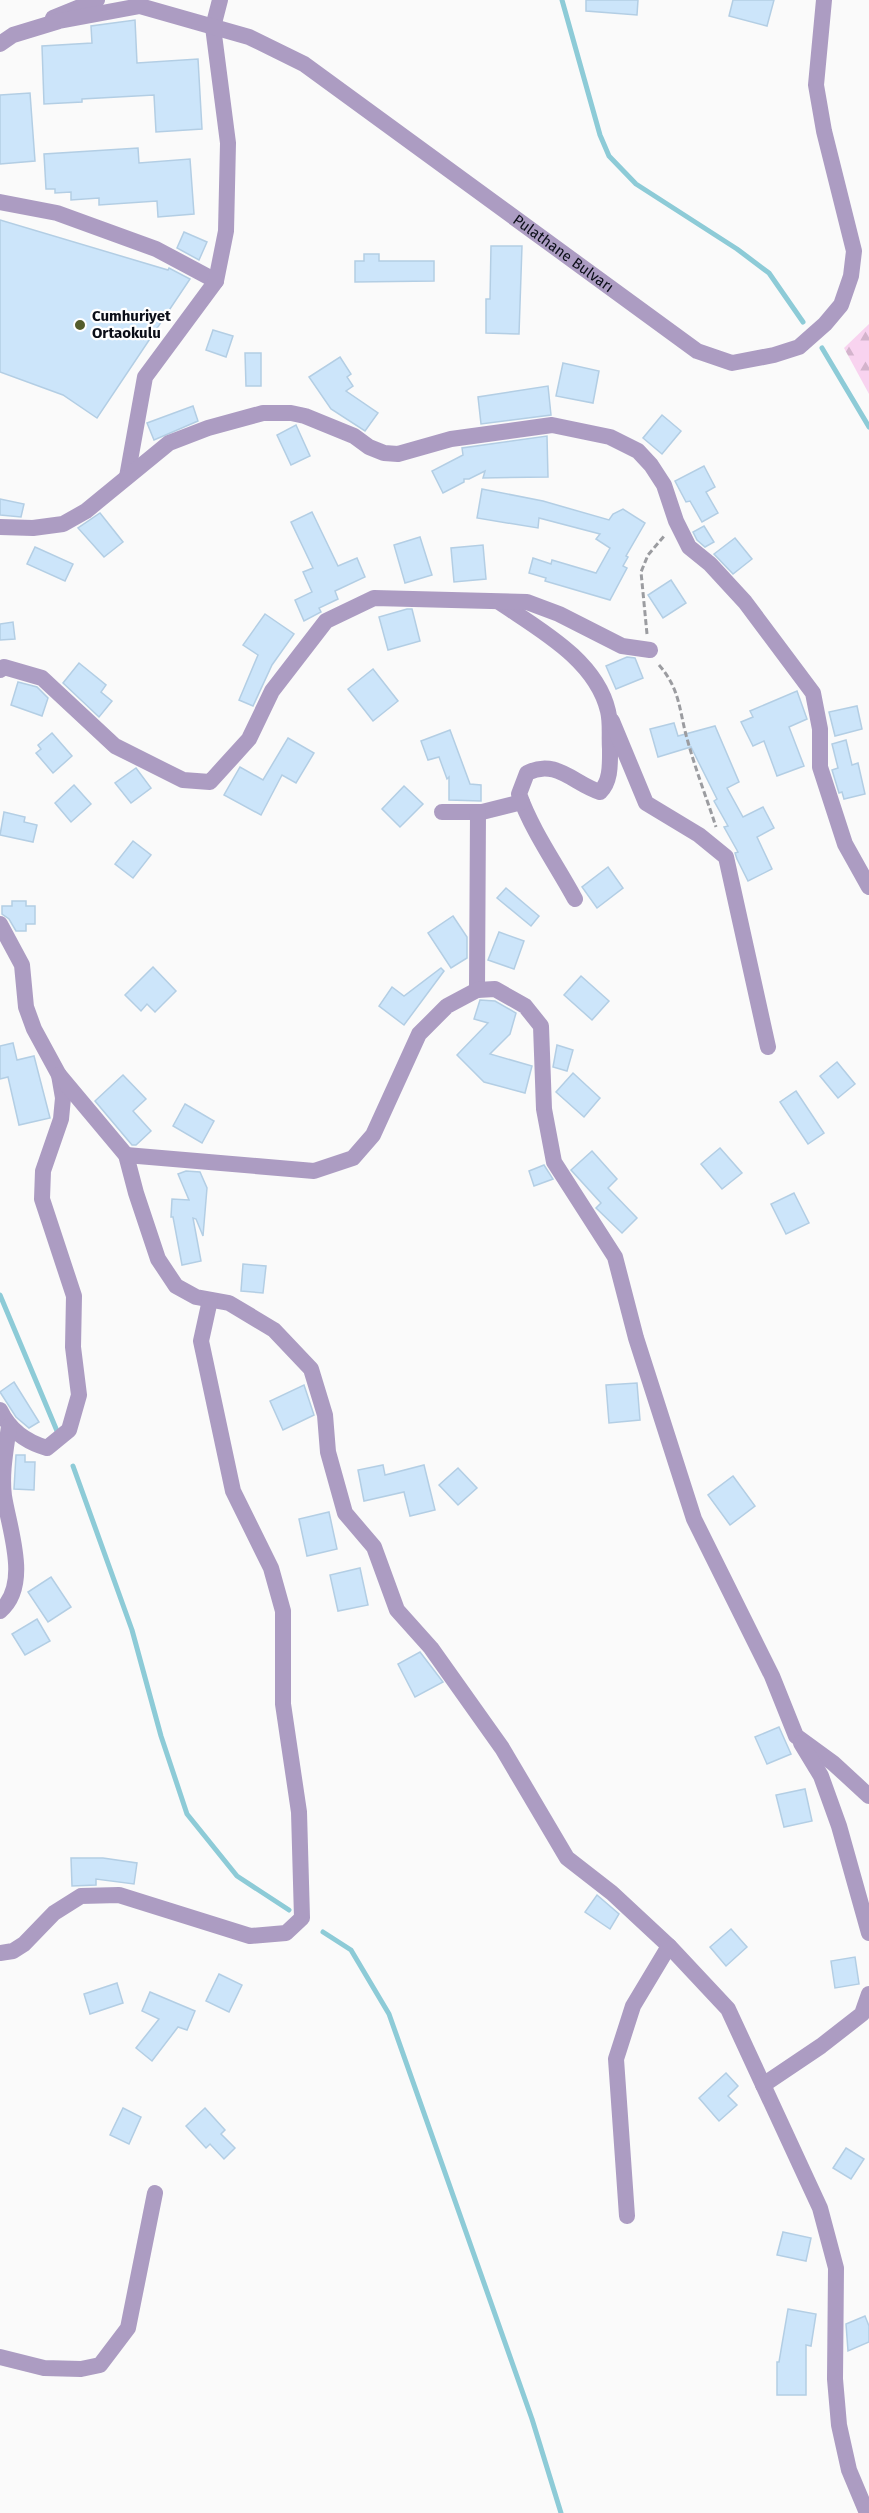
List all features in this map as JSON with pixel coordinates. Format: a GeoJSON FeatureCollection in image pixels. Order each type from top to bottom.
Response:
{"type":"FeatureCollection","features":[{"type":"Feature","properties":{"kind":"street"},"geometry":{"type":"LineString","coordinates":[[7,40],[97,0]]}},
{"type":"Feature","properties":{"kind":"street"},"geometry":{"type":"LineString","coordinates":[[127,477],[145,377],[216,281],[226,231],[228,143],[213,27],[220,0]]}},
{"type":"Feature","properties":{"kind":"street","name":"Pulathane Bulvarı"},"geometry":{"type":"LineString","coordinates":[[7,40],[59,21],[140,6],[249,37],[304,64],[697,351],[732,363],[774,356],[799,347],[825,324],[841,305],[851,276],[854,250],[824,131],[816,85],[824,0]]}},
{"type":"Feature","properties":{"kind":"street"},"geometry":{"type":"LineString","coordinates":[[0,202],[57,213],[156,249],[216,281]]}},
{"type":"Feature","properties":{"kind":"street"},"geometry":{"type":"LineString","coordinates":[[0,527],[33,528],[63,524],[86,511],[169,443],[208,428],[263,413],[291,413],[305,416],[354,436],[369,447],[384,453],[398,454],[451,439],[552,425],[610,437],[638,451],[664,485],[676,521],[689,547],[710,564],[745,602],[813,693],[820,729],[820,767],[845,844],[869,887]]}},
{"type":"Feature","properties":{"kind":"street"},"geometry":{"type":"LineString","coordinates":[[1,668],[42,678],[115,746],[183,780],[210,782],[249,739],[272,692],[326,621],[374,598],[527,602],[559,614],[622,646],[650,650]]}},
{"type":"Feature","properties":{"kind":"street"},"geometry":{"type":"LineString","coordinates":[[500,602],[561,644],[595,681],[646,802],[699,835],[726,857],[768,1047]]}},
{"type":"Feature","properties":{"kind":"street"},"geometry":{"type":"LineString","coordinates":[[575,899],[552,855],[530,822],[519,794],[527,773],[539,767],[565,773],[600,792],[607,785],[610,760],[608,712]]}},
{"type":"Feature","properties":{"kind":"street"},"geometry":{"type":"LineString","coordinates":[[442,812],[478,812],[522,802]]}},
{"type":"Feature","properties":{"kind":"street"},"geometry":{"type":"LineString","coordinates":[[477,990],[478,812]]}},
{"type":"Feature","properties":{"kind":"street"},"geometry":{"type":"LineString","coordinates":[[0,924],[22,965],[26,1007],[34,1029],[59,1075],[126,1155],[158,1259],[176,1286],[196,1297],[228,1304],[274,1330],[311,1369],[325,1415],[328,1452],[345,1512],[374,1547],[397,1610],[431,1648],[502,1748],[567,1858],[612,1893],[669,1946],[728,2009],[820,2208],[836,2268],[835,2379],[839,2425],[849,2470],[867,2513]]}},
{"type":"Feature","properties":{"kind":"street"},"geometry":{"type":"LineString","coordinates":[[126,1155],[314,1171],[353,1158],[373,1135],[418,1034],[447,1006],[477,990],[495,989],[525,1006],[541,1026],[544,1109],[554,1162],[615,1257],[636,1338],[694,1519],[772,1676],[796,1736],[820,1776],[839,1826],[869,1933]]}},
{"type":"Feature","properties":{"kind":"street"},"geometry":{"type":"LineString","coordinates":[[0,1410],[9,1426],[33,1444],[47,1448],[69,1430],[79,1395],[73,1347],[74,1296],[42,1199],[43,1171],[61,1119],[63,1098],[59,1075]]}},
{"type":"Feature","properties":{"kind":"street"},"geometry":{"type":"LineString","coordinates":[[0,1953],[13,1951],[24,1944],[54,1913],[81,1896],[119,1895],[250,1936],[286,1934],[302,1918],[299,1812],[283,1704],[284,1611],[271,1568],[233,1491],[201,1341],[210,1300]]}},
{"type":"Feature","properties":{"kind":"street"},"geometry":{"type":"LineString","coordinates":[[0,1611],[11,1597],[16,1568],[13,1534],[4,1496],[3,1472],[9,1426]]}},
{"type":"Feature","properties":{"kind":"street"},"geometry":{"type":"LineString","coordinates":[[796,1736],[833,1763],[869,1796]]}},
{"type":"Feature","properties":{"kind":"street"},"geometry":{"type":"LineString","coordinates":[[627,2216],[616,2059],[633,2006],[669,1946]]}},
{"type":"Feature","properties":{"kind":"street"},"geometry":{"type":"LineString","coordinates":[[763,2085],[821,2046],[862,2014],[869,1994]]}},
{"type":"Feature","properties":{"kind":"street"},"geometry":{"type":"LineString","coordinates":[[0,2357],[44,2368],[81,2369],[100,2365],[128,2328],[155,2193]]}},
{"type":"Feature","properties":{"kind":"path"},"geometry":{"type":"LineString","coordinates":[[676,521],[648,555],[641,572],[647,639],[652,657],[668,675],[679,696],[688,743],[726,857]]}},
{"type":"Feature","properties":{"kind":"green space"},"geometry":{"type":"Polygon","coordinates":[[[869,324],[869,394],[844,348],[869,324]]]}},
{"type":"Feature","properties":{"kind":"building"},"geometry":{"type":"Polygon","coordinates":[[[586,0],[638,0],[637,15],[586,11],[586,0]]]}},
{"type":"Feature","properties":{"kind":"building"},"geometry":{"type":"Polygon","coordinates":[[[733,0],[774,0],[767,26],[729,16],[733,0]]]}},
{"type":"Feature","properties":{"kind":"building"},"geometry":{"type":"Polygon","coordinates":[[[135,20],[137,63],[198,59],[202,129],[156,132],[154,95],[82,99],[82,102],[44,104],[42,46],[92,43],[91,26],[135,20]]]}},
{"type":"Feature","properties":{"kind":"building"},"geometry":{"type":"Polygon","coordinates":[[[30,93],[35,161],[0,164],[0,95],[30,93]]]}},
{"type":"Feature","properties":{"kind":"building"},"geometry":{"type":"Polygon","coordinates":[[[138,148],[139,163],[190,159],[194,214],[158,217],[157,201],[99,205],[99,198],[71,200],[71,192],[55,193],[55,189],[46,189],[44,154],[138,148]]]}},
{"type":"Feature","properties":{"kind":"building","name":"Cumhuriyet Ortaokulu"},"geometry":{"type":"Polygon","coordinates":[[[0,220],[168,270],[169,268],[190,279],[97,418],[63,395],[0,372],[0,220]]]}},
{"type":"Feature","properties":{"kind":"building"},"geometry":{"type":"Polygon","coordinates":[[[184,232],[207,242],[199,260],[177,248],[184,232]]]}},
{"type":"Feature","properties":{"kind":"building"},"geometry":{"type":"Polygon","coordinates":[[[491,246],[522,246],[519,334],[486,333],[486,299],[490,299],[491,246]]]}},
{"type":"Feature","properties":{"kind":"building"},"geometry":{"type":"Polygon","coordinates":[[[364,254],[379,254],[379,261],[434,261],[434,281],[355,282],[355,261],[364,261],[364,254]]]}},
{"type":"Feature","properties":{"kind":"building"},"geometry":{"type":"Polygon","coordinates":[[[213,330],[233,336],[226,357],[206,350],[213,330]]]}},
{"type":"Feature","properties":{"kind":"building"},"geometry":{"type":"Polygon","coordinates":[[[245,353],[261,353],[261,386],[246,386],[245,353]]]}},
{"type":"Feature","properties":{"kind":"building"},"geometry":{"type":"Polygon","coordinates":[[[340,357],[351,374],[347,377],[353,386],[346,391],[378,413],[365,431],[331,409],[309,377],[340,357]]]}},
{"type":"Feature","properties":{"kind":"building"},"geometry":{"type":"Polygon","coordinates":[[[563,363],[599,371],[593,403],[556,396],[563,363]]]}},
{"type":"Feature","properties":{"kind":"building"},"geometry":{"type":"Polygon","coordinates":[[[548,386],[551,415],[481,424],[478,397],[548,386]]]}},
{"type":"Feature","properties":{"kind":"building"},"geometry":{"type":"Polygon","coordinates":[[[193,406],[198,421],[154,440],[147,423],[193,406]]]}},
{"type":"Feature","properties":{"kind":"building"},"geometry":{"type":"Polygon","coordinates":[[[662,415],[681,431],[662,454],[643,438],[662,415]]]}},
{"type":"Feature","properties":{"kind":"building"},"geometry":{"type":"Polygon","coordinates":[[[296,425],[310,456],[291,465],[277,435],[296,425]]]}},
{"type":"Feature","properties":{"kind":"building"},"geometry":{"type":"Polygon","coordinates":[[[547,436],[548,477],[483,478],[485,471],[464,479],[464,482],[443,493],[432,471],[463,455],[462,448],[547,436]]]}},
{"type":"Feature","properties":{"kind":"building"},"geometry":{"type":"Polygon","coordinates":[[[704,466],[715,487],[706,492],[718,513],[702,522],[690,501],[686,502],[675,481],[704,466]]]}},
{"type":"Feature","properties":{"kind":"building"},"geometry":{"type":"Polygon","coordinates":[[[482,489],[543,501],[609,520],[613,514],[623,509],[645,523],[626,556],[628,557],[623,566],[627,568],[610,600],[545,581],[546,578],[529,573],[533,558],[551,564],[552,560],[596,573],[610,548],[596,539],[600,534],[539,518],[538,528],[477,518],[482,489]]]}},
{"type":"Feature","properties":{"kind":"building"},"geometry":{"type":"Polygon","coordinates":[[[0,499],[24,504],[21,517],[0,515],[0,499]]]}},
{"type":"Feature","properties":{"kind":"building"},"geometry":{"type":"Polygon","coordinates":[[[312,512],[338,566],[357,558],[365,577],[335,591],[338,599],[319,608],[321,612],[304,621],[295,600],[312,592],[303,572],[313,568],[291,522],[312,512]]]}},
{"type":"Feature","properties":{"kind":"building"},"geometry":{"type":"Polygon","coordinates":[[[100,513],[123,542],[104,557],[78,528],[100,513]]]}},
{"type":"Feature","properties":{"kind":"building"},"geometry":{"type":"Polygon","coordinates":[[[704,526],[714,542],[705,547],[697,540],[693,532],[704,526]]]}},
{"type":"Feature","properties":{"kind":"building"},"geometry":{"type":"Polygon","coordinates":[[[420,537],[432,575],[405,583],[394,545],[420,537]]]}},
{"type":"Feature","properties":{"kind":"building"},"geometry":{"type":"Polygon","coordinates":[[[735,538],[752,559],[733,574],[714,554],[735,538]]]}},
{"type":"Feature","properties":{"kind":"building"},"geometry":{"type":"Polygon","coordinates":[[[483,545],[486,579],[454,582],[451,548],[483,545]]]}},
{"type":"Feature","properties":{"kind":"building"},"geometry":{"type":"Polygon","coordinates":[[[35,547],[73,564],[65,581],[27,564],[35,547]]]}},
{"type":"Feature","properties":{"kind":"building"},"geometry":{"type":"Polygon","coordinates":[[[671,580],[686,603],[663,618],[648,595],[671,580]]]}},
{"type":"Feature","properties":{"kind":"building"},"geometry":{"type":"Polygon","coordinates":[[[412,609],[420,641],[388,650],[379,617],[412,609]]]}},
{"type":"Feature","properties":{"kind":"building"},"geometry":{"type":"Polygon","coordinates":[[[265,614],[294,634],[272,665],[253,706],[239,700],[258,655],[243,645],[265,614]]]}},
{"type":"Feature","properties":{"kind":"building"},"geometry":{"type":"Polygon","coordinates":[[[13,622],[15,639],[0,640],[0,624],[13,622]]]}},
{"type":"Feature","properties":{"kind":"building"},"geometry":{"type":"Polygon","coordinates":[[[627,657],[635,658],[643,678],[616,689],[606,666],[627,657]]]}},
{"type":"Feature","properties":{"kind":"building"},"geometry":{"type":"Polygon","coordinates":[[[79,663],[106,685],[101,692],[112,701],[99,717],[63,683],[79,663]]]}},
{"type":"Feature","properties":{"kind":"building"},"geometry":{"type":"Polygon","coordinates":[[[373,669],[398,701],[373,721],[348,689],[373,669]]]}},
{"type":"Feature","properties":{"kind":"building"},"geometry":{"type":"Polygon","coordinates":[[[18,682],[37,687],[48,698],[42,716],[11,705],[18,682]]]}},
{"type":"Feature","properties":{"kind":"building"},"geometry":{"type":"Polygon","coordinates":[[[797,691],[807,719],[789,727],[804,766],[777,776],[764,741],[753,746],[741,722],[753,717],[750,711],[797,691]]]}},
{"type":"Feature","properties":{"kind":"building"},"geometry":{"type":"Polygon","coordinates":[[[857,706],[862,729],[835,736],[829,712],[857,706]]]}},
{"type":"Feature","properties":{"kind":"building"},"geometry":{"type":"Polygon","coordinates":[[[674,723],[678,736],[715,726],[739,782],[727,788],[743,817],[763,807],[774,828],[757,837],[772,869],[748,881],[737,859],[735,853],[738,852],[724,827],[728,826],[714,801],[717,799],[691,747],[658,757],[650,729],[674,723]]]}},
{"type":"Feature","properties":{"kind":"building"},"geometry":{"type":"Polygon","coordinates":[[[450,730],[470,784],[481,785],[481,801],[449,800],[449,777],[447,779],[439,757],[428,760],[421,741],[450,730]]]}},
{"type":"Feature","properties":{"kind":"building"},"geometry":{"type":"Polygon","coordinates":[[[52,733],[72,756],[53,773],[36,753],[41,749],[38,745],[52,733]]]}},
{"type":"Feature","properties":{"kind":"building"},"geometry":{"type":"Polygon","coordinates":[[[288,738],[314,753],[296,783],[282,775],[261,815],[224,795],[240,767],[263,780],[288,738]]]}},
{"type":"Feature","properties":{"kind":"building"},"geometry":{"type":"Polygon","coordinates":[[[846,740],[852,765],[858,763],[865,794],[844,799],[842,792],[839,793],[832,770],[838,768],[832,744],[846,740]]]}},
{"type":"Feature","properties":{"kind":"building"},"geometry":{"type":"Polygon","coordinates":[[[136,768],[151,788],[131,803],[115,783],[136,768]]]}},
{"type":"Feature","properties":{"kind":"building"},"geometry":{"type":"Polygon","coordinates":[[[74,785],[91,804],[71,822],[55,803],[74,785]]]}},
{"type":"Feature","properties":{"kind":"building"},"geometry":{"type":"Polygon","coordinates":[[[404,786],[423,804],[400,827],[382,809],[404,786]]]}},
{"type":"Feature","properties":{"kind":"building"},"geometry":{"type":"Polygon","coordinates":[[[4,812],[25,817],[24,822],[37,825],[33,842],[0,835],[4,812]]]}},
{"type":"Feature","properties":{"kind":"building"},"geometry":{"type":"Polygon","coordinates":[[[133,841],[151,855],[133,878],[115,864],[133,841]]]}},
{"type":"Feature","properties":{"kind":"building"},"geometry":{"type":"Polygon","coordinates":[[[608,867],[623,888],[597,908],[582,887],[608,867]]]}},
{"type":"Feature","properties":{"kind":"building"},"geometry":{"type":"Polygon","coordinates":[[[506,888],[539,916],[531,926],[497,898],[506,888]]]}},
{"type":"Feature","properties":{"kind":"building"},"geometry":{"type":"Polygon","coordinates":[[[12,901],[26,901],[26,906],[35,906],[35,924],[26,924],[26,931],[16,931],[9,919],[2,914],[2,906],[12,906],[12,901]]]}},
{"type":"Feature","properties":{"kind":"building"},"geometry":{"type":"Polygon","coordinates":[[[453,916],[467,937],[467,958],[451,968],[428,933],[453,916]]]}},
{"type":"Feature","properties":{"kind":"building"},"geometry":{"type":"Polygon","coordinates":[[[499,932],[524,941],[514,969],[488,960],[499,932]]]}},
{"type":"Feature","properties":{"kind":"building"},"geometry":{"type":"Polygon","coordinates":[[[153,967],[176,991],[155,1012],[147,1004],[141,1011],[125,995],[153,967]]]}},
{"type":"Feature","properties":{"kind":"building"},"geometry":{"type":"Polygon","coordinates":[[[441,968],[444,971],[404,1025],[379,1006],[392,987],[404,996],[441,968]]]}},
{"type":"Feature","properties":{"kind":"building"},"geometry":{"type":"Polygon","coordinates":[[[581,976],[609,1001],[592,1020],[564,995],[581,976]]]}},
{"type":"Feature","properties":{"kind":"building"},"geometry":{"type":"Polygon","coordinates":[[[480,1000],[495,1001],[516,1013],[510,1034],[490,1054],[532,1066],[525,1093],[484,1082],[457,1055],[488,1023],[474,1019],[480,1000]]]}},
{"type":"Feature","properties":{"kind":"building"},"geometry":{"type":"Polygon","coordinates":[[[13,1043],[17,1060],[34,1056],[50,1118],[19,1125],[8,1077],[0,1079],[0,1046],[13,1043]]]}},
{"type":"Feature","properties":{"kind":"building"},"geometry":{"type":"Polygon","coordinates":[[[557,1045],[573,1050],[567,1071],[553,1067],[557,1045]]]}},
{"type":"Feature","properties":{"kind":"building"},"geometry":{"type":"Polygon","coordinates":[[[837,1062],[855,1084],[838,1098],[820,1076],[837,1062]]]}},
{"type":"Feature","properties":{"kind":"building"},"geometry":{"type":"Polygon","coordinates":[[[573,1073],[600,1098],[584,1117],[556,1092],[573,1073]]]}},
{"type":"Feature","properties":{"kind":"building"},"geometry":{"type":"Polygon","coordinates":[[[123,1075],[146,1099],[133,1111],[151,1131],[136,1145],[132,1145],[95,1101],[123,1075]]]}},
{"type":"Feature","properties":{"kind":"building"},"geometry":{"type":"Polygon","coordinates":[[[796,1091],[824,1133],[808,1144],[780,1102],[796,1091]]]}},
{"type":"Feature","properties":{"kind":"building"},"geometry":{"type":"Polygon","coordinates":[[[185,1104],[214,1121],[202,1143],[173,1126],[185,1104]]]}},
{"type":"Feature","properties":{"kind":"building"},"geometry":{"type":"Polygon","coordinates":[[[720,1148],[742,1173],[722,1189],[701,1164],[720,1148]]]}},
{"type":"Feature","properties":{"kind":"building"},"geometry":{"type":"Polygon","coordinates":[[[592,1151],[617,1179],[608,1188],[637,1218],[622,1233],[596,1208],[601,1203],[571,1170],[592,1151]]]}},
{"type":"Feature","properties":{"kind":"building"},"geometry":{"type":"Polygon","coordinates":[[[544,1165],[553,1179],[534,1186],[529,1171],[544,1165]]]}},
{"type":"Feature","properties":{"kind":"building"},"geometry":{"type":"Polygon","coordinates":[[[186,1171],[200,1172],[207,1188],[203,1236],[196,1219],[193,1218],[201,1261],[182,1265],[173,1217],[171,1217],[172,1199],[189,1200],[178,1174],[186,1171]]]}},
{"type":"Feature","properties":{"kind":"building"},"geometry":{"type":"Polygon","coordinates":[[[794,1193],[809,1223],[786,1234],[771,1204],[794,1193]]]}},
{"type":"Feature","properties":{"kind":"building"},"geometry":{"type":"Polygon","coordinates":[[[243,1264],[266,1266],[263,1293],[241,1291],[243,1264]]]}},
{"type":"Feature","properties":{"kind":"building"},"geometry":{"type":"Polygon","coordinates":[[[14,1382],[39,1422],[29,1428],[16,1417],[0,1392],[14,1382]]]}},
{"type":"Feature","properties":{"kind":"building"},"geometry":{"type":"Polygon","coordinates":[[[637,1383],[640,1420],[609,1423],[606,1385],[637,1383]]]}},
{"type":"Feature","properties":{"kind":"building"},"geometry":{"type":"Polygon","coordinates":[[[304,1385],[314,1415],[283,1430],[270,1401],[304,1385]]]}},
{"type":"Feature","properties":{"kind":"building"},"geometry":{"type":"Polygon","coordinates":[[[16,1455],[25,1455],[25,1462],[35,1462],[34,1490],[14,1489],[16,1455]]]}},
{"type":"Feature","properties":{"kind":"building"},"geometry":{"type":"Polygon","coordinates":[[[383,1465],[385,1475],[424,1465],[435,1510],[410,1516],[404,1492],[364,1501],[358,1470],[383,1465]]]}},
{"type":"Feature","properties":{"kind":"building"},"geometry":{"type":"Polygon","coordinates":[[[458,1468],[477,1488],[458,1505],[439,1485],[458,1468]]]}},
{"type":"Feature","properties":{"kind":"building"},"geometry":{"type":"Polygon","coordinates":[[[733,1476],[755,1506],[730,1525],[708,1495],[733,1476]]]}},
{"type":"Feature","properties":{"kind":"building"},"geometry":{"type":"Polygon","coordinates":[[[329,1512],[337,1549],[307,1556],[299,1519],[329,1512]]]}},
{"type":"Feature","properties":{"kind":"building"},"geometry":{"type":"Polygon","coordinates":[[[360,1568],[368,1605],[338,1611],[330,1575],[360,1568]]]}},
{"type":"Feature","properties":{"kind":"building"},"geometry":{"type":"Polygon","coordinates":[[[51,1577],[71,1607],[48,1622],[28,1592],[51,1577]]]}},
{"type":"Feature","properties":{"kind":"building"},"geometry":{"type":"Polygon","coordinates":[[[37,1619],[50,1641],[25,1655],[12,1634],[37,1619]]]}},
{"type":"Feature","properties":{"kind":"building"},"geometry":{"type":"Polygon","coordinates":[[[420,1652],[443,1682],[415,1697],[398,1664],[420,1652]]]}},
{"type":"Feature","properties":{"kind":"building"},"geometry":{"type":"Polygon","coordinates":[[[779,1727],[791,1754],[767,1764],[755,1737],[779,1727]]]}},
{"type":"Feature","properties":{"kind":"building"},"geometry":{"type":"Polygon","coordinates":[[[805,1789],[812,1821],[784,1827],[776,1795],[805,1789]]]}},
{"type":"Feature","properties":{"kind":"building"},"geometry":{"type":"Polygon","coordinates":[[[71,1858],[103,1858],[137,1863],[134,1884],[96,1879],[96,1885],[72,1886],[71,1858]]]}},
{"type":"Feature","properties":{"kind":"building"},"geometry":{"type":"Polygon","coordinates":[[[597,1895],[619,1914],[610,1929],[585,1912],[597,1895]]]}},
{"type":"Feature","properties":{"kind":"building"},"geometry":{"type":"Polygon","coordinates":[[[731,1929],[747,1947],[726,1966],[710,1947],[731,1929]]]}},
{"type":"Feature","properties":{"kind":"building"},"geometry":{"type":"Polygon","coordinates":[[[855,1957],[859,1984],[835,1988],[831,1961],[855,1957]]]}},
{"type":"Feature","properties":{"kind":"building"},"geometry":{"type":"Polygon","coordinates":[[[219,1974],[242,1985],[229,2012],[206,2001],[219,1974]]]}},
{"type":"Feature","properties":{"kind":"building"},"geometry":{"type":"Polygon","coordinates":[[[117,1983],[123,2003],[90,2014],[84,1994],[117,1983]]]}},
{"type":"Feature","properties":{"kind":"building"},"geometry":{"type":"Polygon","coordinates":[[[150,1992],[195,2011],[187,2030],[178,2027],[152,2061],[136,2048],[159,2019],[142,2011],[150,1992]]]}},
{"type":"Feature","properties":{"kind":"building"},"geometry":{"type":"Polygon","coordinates":[[[726,2073],[738,2086],[728,2096],[737,2105],[719,2121],[699,2098],[726,2073]]]}},
{"type":"Feature","properties":{"kind":"building"},"geometry":{"type":"Polygon","coordinates":[[[123,2108],[141,2117],[129,2144],[110,2135],[123,2108]]]}},
{"type":"Feature","properties":{"kind":"building"},"geometry":{"type":"Polygon","coordinates":[[[205,2108],[225,2130],[221,2134],[235,2148],[224,2159],[210,2144],[206,2148],[186,2126],[205,2108]]]}},
{"type":"Feature","properties":{"kind":"building"},"geometry":{"type":"Polygon","coordinates":[[[846,2148],[864,2159],[851,2179],[833,2168],[846,2148]]]}},
{"type":"Feature","properties":{"kind":"building"},"geometry":{"type":"Polygon","coordinates":[[[783,2232],[811,2238],[806,2261],[777,2255],[783,2232]]]}},
{"type":"Feature","properties":{"kind":"building"},"geometry":{"type":"Polygon","coordinates":[[[788,2309],[816,2314],[811,2346],[806,2345],[806,2395],[777,2395],[777,2362],[779,2362],[788,2309]]]}},
{"type":"Feature","properties":{"kind":"building"},"geometry":{"type":"Polygon","coordinates":[[[865,2316],[869,2326],[869,2342],[848,2351],[846,2324],[865,2316]]]}},
{"type":"Feature","properties":{"kind":"waterway"},"geometry":{"type":"LineString","coordinates":[[562,0],[600,135],[609,156],[636,184],[737,249],[769,273],[803,322]]}},
{"type":"Feature","properties":{"kind":"waterway"},"geometry":{"type":"LineString","coordinates":[[822,348],[869,427]]}},
{"type":"Feature","properties":{"kind":"waterway"},"geometry":{"type":"LineString","coordinates":[[0,1295],[57,1431]]}},
{"type":"Feature","properties":{"kind":"waterway"},"geometry":{"type":"LineString","coordinates":[[73,1466],[132,1630],[161,1736],[187,1814],[237,1876],[289,1910]]}},
{"type":"Feature","properties":{"kind":"waterway"},"geometry":{"type":"LineString","coordinates":[[323,1932],[351,1950],[389,2014],[532,2419],[561,2513]]}},
{"type":"Feature","properties":{"kind":"place","name":"Cumhuriyet Ortaokulu"},"geometry":{"type":"Point","coordinates":[80,325]}}]}
